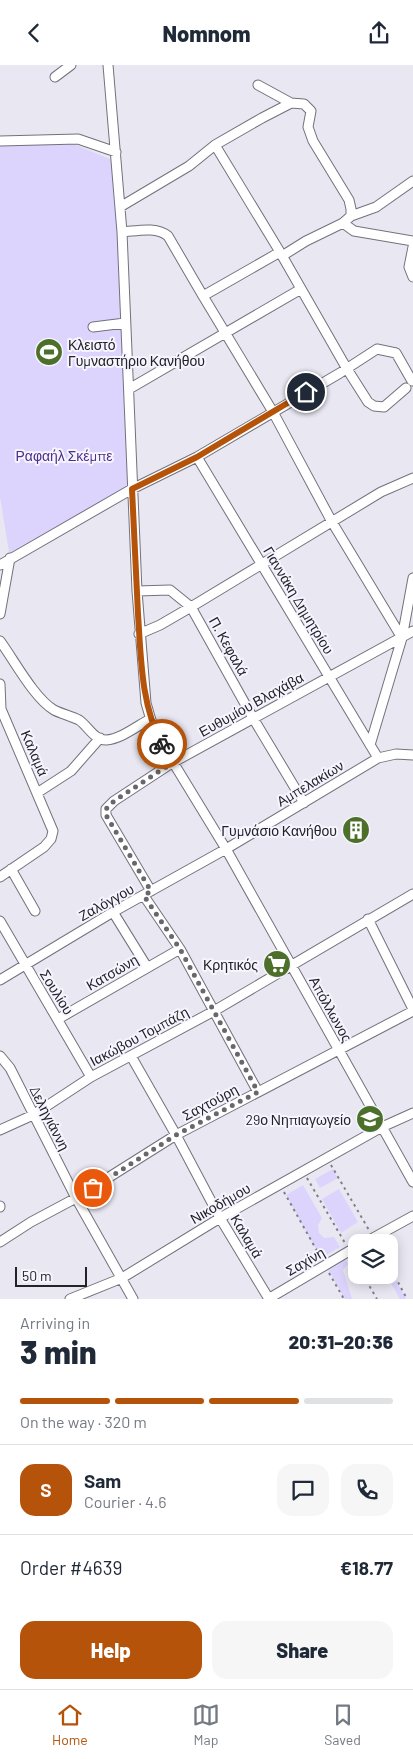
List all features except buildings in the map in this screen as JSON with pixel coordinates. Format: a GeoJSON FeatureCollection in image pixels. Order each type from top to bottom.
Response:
{"type":"FeatureCollection","features":[{"type":"Feature","properties":{"kind":"street"},"geometry":{"type":"LineString","coordinates":[[55,77],[72,65]]}},
{"type":"Feature","properties":{"kind":"street","name":"Απόλλωνος"},"geometry":{"type":"LineString","coordinates":[[108,65],[122,232],[137,591],[146,703],[150,719],[172,763],[226,849],[413,1182]]}},
{"type":"Feature","properties":{"kind":"street"},"geometry":{"type":"LineString","coordinates":[[258,85],[291,103],[304,104],[311,111],[308,127],[313,141],[349,200],[351,216]]}},
{"type":"Feature","properties":{"kind":"street"},"geometry":{"type":"LineString","coordinates":[[120,207],[189,166],[215,145],[291,103]]}},
{"type":"Feature","properties":{"kind":"street"},"geometry":{"type":"LineString","coordinates":[[0,141],[78,139],[116,151]]}},
{"type":"Feature","properties":{"kind":"street"},"geometry":{"type":"LineString","coordinates":[[0,565],[132,489],[197,457],[347,369],[377,349],[396,353],[411,386],[384,407],[374,406],[368,402],[347,369],[281,254],[215,145]]}},
{"type":"Feature","properties":{"kind":"street"},"geometry":{"type":"LineString","coordinates":[[203,296],[343,223],[351,216],[376,207],[413,181]]}},
{"type":"Feature","properties":{"kind":"street"},"geometry":{"type":"LineString","coordinates":[[343,223],[354,231],[413,241]]}},
{"type":"Feature","properties":{"kind":"street"},"geometry":{"type":"LineString","coordinates":[[122,232],[158,230],[168,236],[273,412],[332,522],[402,638]]}},
{"type":"Feature","properties":{"kind":"street"},"geometry":{"type":"LineString","coordinates":[[413,247],[409,267],[413,277]]}},
{"type":"Feature","properties":{"kind":"street"},"geometry":{"type":"LineString","coordinates":[[129,389],[301,289]]}},
{"type":"Feature","properties":{"kind":"street"},"geometry":{"type":"LineString","coordinates":[[93,327],[125,323]]}},
{"type":"Feature","properties":{"kind":"street","name":"Γιαννάκη Δημητρίου"},"geometry":{"type":"LineString","coordinates":[[197,457],[378,758]]}},
{"type":"Feature","properties":{"kind":"street"},"geometry":{"type":"LineString","coordinates":[[140,634],[191,607],[381,492],[413,479]]}},
{"type":"Feature","properties":{"kind":"street"},"geometry":{"type":"LineString","coordinates":[[0,614],[10,558]]}},
{"type":"Feature","properties":{"kind":"street"},"geometry":{"type":"LineString","coordinates":[[370,745],[402,638],[413,578]]}},
{"type":"Feature","properties":{"kind":"street","name":"Π. Κεφαλά"},"geometry":{"type":"LineString","coordinates":[[137,591],[170,589],[191,607],[252,719],[304,803]]}},
{"type":"Feature","properties":{"kind":"street","name":"Ευθυμίου Βλαχάβα"},"geometry":{"type":"LineString","coordinates":[[147,894],[106,815],[106,809],[114,801],[172,763],[413,631]]}},
{"type":"Feature","properties":{"kind":"street"},"geometry":{"type":"LineString","coordinates":[[0,641],[33,689],[44,701],[54,709],[80,721],[94,735],[103,740],[111,739],[150,719]]}},
{"type":"Feature","properties":{"kind":"street","name":"Καλαμά"},"geometry":{"type":"LineString","coordinates":[[0,684],[0,709],[53,831],[51,839],[44,847],[11,869]]}},
{"type":"Feature","properties":{"kind":"street"},"geometry":{"type":"LineString","coordinates":[[36,793],[71,771],[100,738]]}},
{"type":"Feature","properties":{"kind":"street","name":"Αμπελακίων"},"geometry":{"type":"LineString","coordinates":[[226,849],[378,758],[396,754],[413,755]]}},
{"type":"Feature","properties":{"kind":"street","name":"Ζαλόγγου"},"geometry":{"type":"LineString","coordinates":[[0,980],[226,849]]}},
{"type":"Feature","properties":{"kind":"street"},"geometry":{"type":"LineString","coordinates":[[0,877],[11,869],[35,911]]}},
{"type":"Feature","properties":{"kind":"street"},"geometry":{"type":"LineString","coordinates":[[147,894],[180,949],[258,1092]]}},
{"type":"Feature","properties":{"kind":"street","name":"Ιακώβου Τομπάζη"},"geometry":{"type":"LineString","coordinates":[[0,1130],[33,1115],[91,1077],[292,967],[368,919],[413,894]]}},
{"type":"Feature","properties":{"kind":"street"},"geometry":{"type":"LineString","coordinates":[[113,913],[146,967]]}},
{"type":"Feature","properties":{"kind":"street"},"geometry":{"type":"LineString","coordinates":[[368,919],[413,1010]]}},
{"type":"Feature","properties":{"kind":"street","name":"Σουλίου"},"geometry":{"type":"LineString","coordinates":[[0,921],[91,1077]]}},
{"type":"Feature","properties":{"kind":"street","name":"Κατσώνη"},"geometry":{"type":"LineString","coordinates":[[58,1019],[180,949]]}},
{"type":"Feature","properties":{"kind":"street","name":"Σαχτούρη"},"geometry":{"type":"LineString","coordinates":[[0,1242],[30,1222],[76,1198],[176,1135],[413,1010]]}},
{"type":"Feature","properties":{"kind":"street","name":"Δεληγιάννη"},"geometry":{"type":"LineString","coordinates":[[0,1056],[10,1068],[76,1198],[133,1299]]}},
{"type":"Feature","properties":{"kind":"street","name":"Καλαμά"},"geometry":{"type":"LineString","coordinates":[[131,1056],[220,1218],[269,1299]]}},
{"type":"Feature","properties":{"kind":"street","name":"Νικοδήμου"},"geometry":{"type":"LineString","coordinates":[[70,1299],[122,1278],[220,1218],[382,1127],[413,1113]]}},
{"type":"Feature","properties":{"kind":"street"},"geometry":{"type":"LineString","coordinates":[[380,1234],[413,1216]]}},
{"type":"Feature","properties":{"kind":"street","name":"Σαχίνη"},"geometry":{"type":"LineString","coordinates":[[269,1299],[348,1252]]}},
{"type":"Feature","properties":{"kind":"path"},"geometry":{"type":"LineString","coordinates":[[328,1158],[372,1234]]}},
{"type":"Feature","properties":{"kind":"path"},"geometry":{"type":"LineString","coordinates":[[304,1171],[348,1241]]}},
{"type":"Feature","properties":{"kind":"path"},"geometry":{"type":"LineString","coordinates":[[280,1185],[324,1267],[344,1299]]}},
{"type":"Feature","properties":{"kind":"path"},"geometry":{"type":"LineString","coordinates":[[398,1282],[407,1299]]}},
{"type":"Feature","properties":{"kind":"path"},"geometry":{"type":"LineString","coordinates":[[368,1284],[377,1299]]}},
{"type":"Feature","properties":{"kind":"green space","name":"Ραφαήλ Σκέμπε"},"geometry":{"type":"Polygon","coordinates":[[[71,143],[117,162],[132,489],[10,558],[0,497],[0,144],[71,143]]]}},
{"type":"Feature","properties":{"kind":"green space"},"geometry":{"type":"Polygon","coordinates":[[[333,1169],[338,1178],[320,1188],[315,1179],[333,1169]]]}},
{"type":"Feature","properties":{"kind":"green space"},"geometry":{"type":"Polygon","coordinates":[[[303,1185],[322,1218],[318,1225],[319,1233],[324,1238],[334,1237],[340,1247],[321,1258],[286,1195],[303,1185]]]}},
{"type":"Feature","properties":{"kind":"green space"},"geometry":{"type":"Polygon","coordinates":[[[339,1189],[358,1222],[341,1233],[322,1199],[339,1189]]]}},
{"type":"Feature","properties":{"kind":"green space"},"geometry":{"type":"Polygon","coordinates":[[[343,1256],[348,1264],[343,1270],[352,1299],[345,1299],[326,1266],[343,1256]]]}},
{"type":"Feature","properties":{"kind":"green space"},"geometry":{"type":"Polygon","coordinates":[[[392,1284],[398,1284],[406,1299],[400,1299],[392,1284]]]}},
{"type":"Feature","properties":{"kind":"way so far"},"geometry":{"type":"LineString","coordinates":[[93,1188],[176,1135],[258,1092],[180,949],[144,896],[151,891],[106,815],[106,809],[114,801],[172,763],[162,744]]}},
{"type":"Feature","properties":{"kind":"place","name":"Κλειστό Γυμναστήριο Κανήθου"},"geometry":{"type":"Point","coordinates":[49,352]}},
{"type":"Feature","properties":{"kind":"place","name":"Γυμνάσιο Κανήθου"},"geometry":{"type":"Point","coordinates":[356,830]}},
{"type":"Feature","properties":{"kind":"place","name":"Κρητικός"},"geometry":{"type":"Point","coordinates":[277,964]}},
{"type":"Feature","properties":{"kind":"place","name":"29ο Νηπιαγωγείο"},"geometry":{"type":"Point","coordinates":[370,1119]}},
{"type":"Feature","properties":{"kind":"route"},"geometry":{"type":"LineString","coordinates":[[162,744],[153,727],[146,703],[138,620],[132,489],[197,457],[306,392]]}}]}
